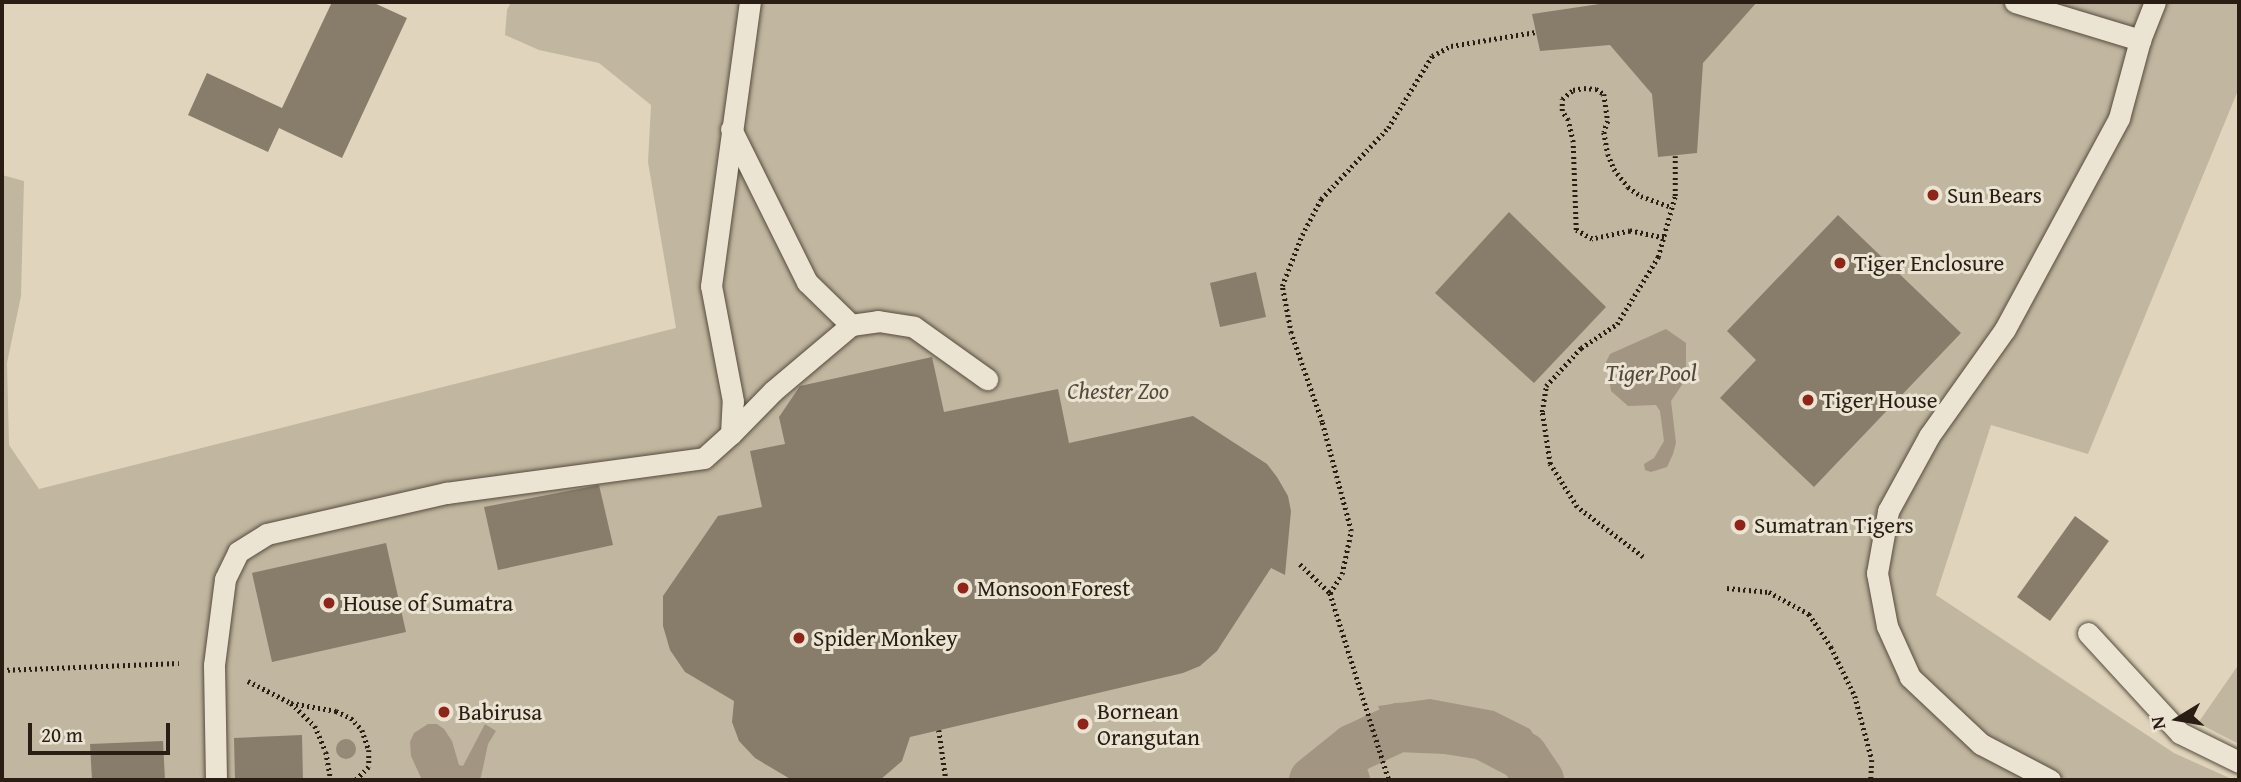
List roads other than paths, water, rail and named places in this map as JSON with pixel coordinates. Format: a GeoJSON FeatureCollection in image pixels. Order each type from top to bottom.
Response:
{"type":"FeatureCollection","features":[{"type":"Feature","properties":{"kind":"lane"},"geometry":{"type":"LineString","coordinates":[[731,434],[733,401],[711,286],[751,2]]}},
{"type":"Feature","properties":{"kind":"lane"},"geometry":{"type":"LineString","coordinates":[[2015,2],[2140,40]]}},
{"type":"Feature","properties":{"kind":"lane"},"geometry":{"type":"LineString","coordinates":[[2050,780],[1981,744],[1910,677],[1887,626],[1877,573],[1888,511],[1929,436],[2005,329],[2119,118],[2140,40],[2155,2]]}},
{"type":"Feature","properties":{"kind":"lane"},"geometry":{"type":"LineString","coordinates":[[732,129],[807,282],[851,325]]}},
{"type":"Feature","properties":{"kind":"lane"},"geometry":{"type":"LineString","coordinates":[[216,780],[214,665],[225,579],[238,552],[267,534],[446,493],[704,458],[773,391],[851,325],[878,321],[914,327],[987,379]]}},
{"type":"Feature","properties":{"kind":"lane"},"geometry":{"type":"LineString","coordinates":[[2088,633],[2180,733],[2239,762]]}},
{"type":"Feature","properties":{"kind":"water","name":"Tiger Pool"},"geometry":{"type":"Polygon","coordinates":[[[1666,329],[1686,343],[1686,379],[1671,401],[1676,443],[1673,454],[1667,467],[1651,472],[1645,470],[1644,464],[1654,458],[1664,441],[1660,411],[1656,405],[1628,406],[1611,391],[1606,362],[1610,354],[1666,329]]]}},
{"type":"Feature","properties":{"kind":"water"},"geometry":{"type":"Polygon","coordinates":[[[1430,699],[1494,711],[1530,729],[1561,780],[1518,780],[1484,753],[1439,744],[1396,748],[1378,706],[1430,699]]]}},
{"type":"Feature","properties":{"kind":"water"},"geometry":{"type":"Polygon","coordinates":[[[428,724],[437,724],[444,729],[452,741],[459,765],[463,766],[485,724],[496,731],[488,744],[481,777],[477,780],[422,780],[411,756],[410,742],[414,733],[428,724]]]}},
{"type":"Feature","properties":{"kind":"water"},"geometry":{"type":"Polygon","coordinates":[[[1352,724],[1371,780],[1297,780],[1323,749],[1352,724]]]}},
{"type":"Feature","properties":{"kind":"waterway"},"geometry":{"type":"LineString","coordinates":[[1313,780],[1353,748],[1398,727],[1446,729],[1483,735],[1523,756],[1539,780]]}},
{"type":"Feature","properties":{"kind":"place","name":"Sun Bears"},"geometry":{"type":"Point","coordinates":[1933,195]}},
{"type":"Feature","properties":{"kind":"place","name":"Tiger Enclosure"},"geometry":{"type":"Point","coordinates":[1840,263]}},
{"type":"Feature","properties":{"kind":"place","name":"Tiger House"},"geometry":{"type":"Point","coordinates":[1808,400]}},
{"type":"Feature","properties":{"kind":"place","name":"Sumatran Tigers"},"geometry":{"type":"Point","coordinates":[1740,525]}},
{"type":"Feature","properties":{"kind":"place","name":"Monsoon Forest"},"geometry":{"type":"Point","coordinates":[963,588]}},
{"type":"Feature","properties":{"kind":"place","name":"House of Sumatra"},"geometry":{"type":"Point","coordinates":[329,603]}},
{"type":"Feature","properties":{"kind":"place","name":"Spider Monkey"},"geometry":{"type":"Point","coordinates":[799,638]}},
{"type":"Feature","properties":{"kind":"place","name":"Babirusa"},"geometry":{"type":"Point","coordinates":[444,712]}},
{"type":"Feature","properties":{"kind":"place","name":"Bornean Orangutan"},"geometry":{"type":"Point","coordinates":[1083,724]}},
{"type":"Feature","properties":{"kind":"park label","name":"Chester Zoo"},"geometry":{"type":"Point","coordinates":[1118,391]}}]}
